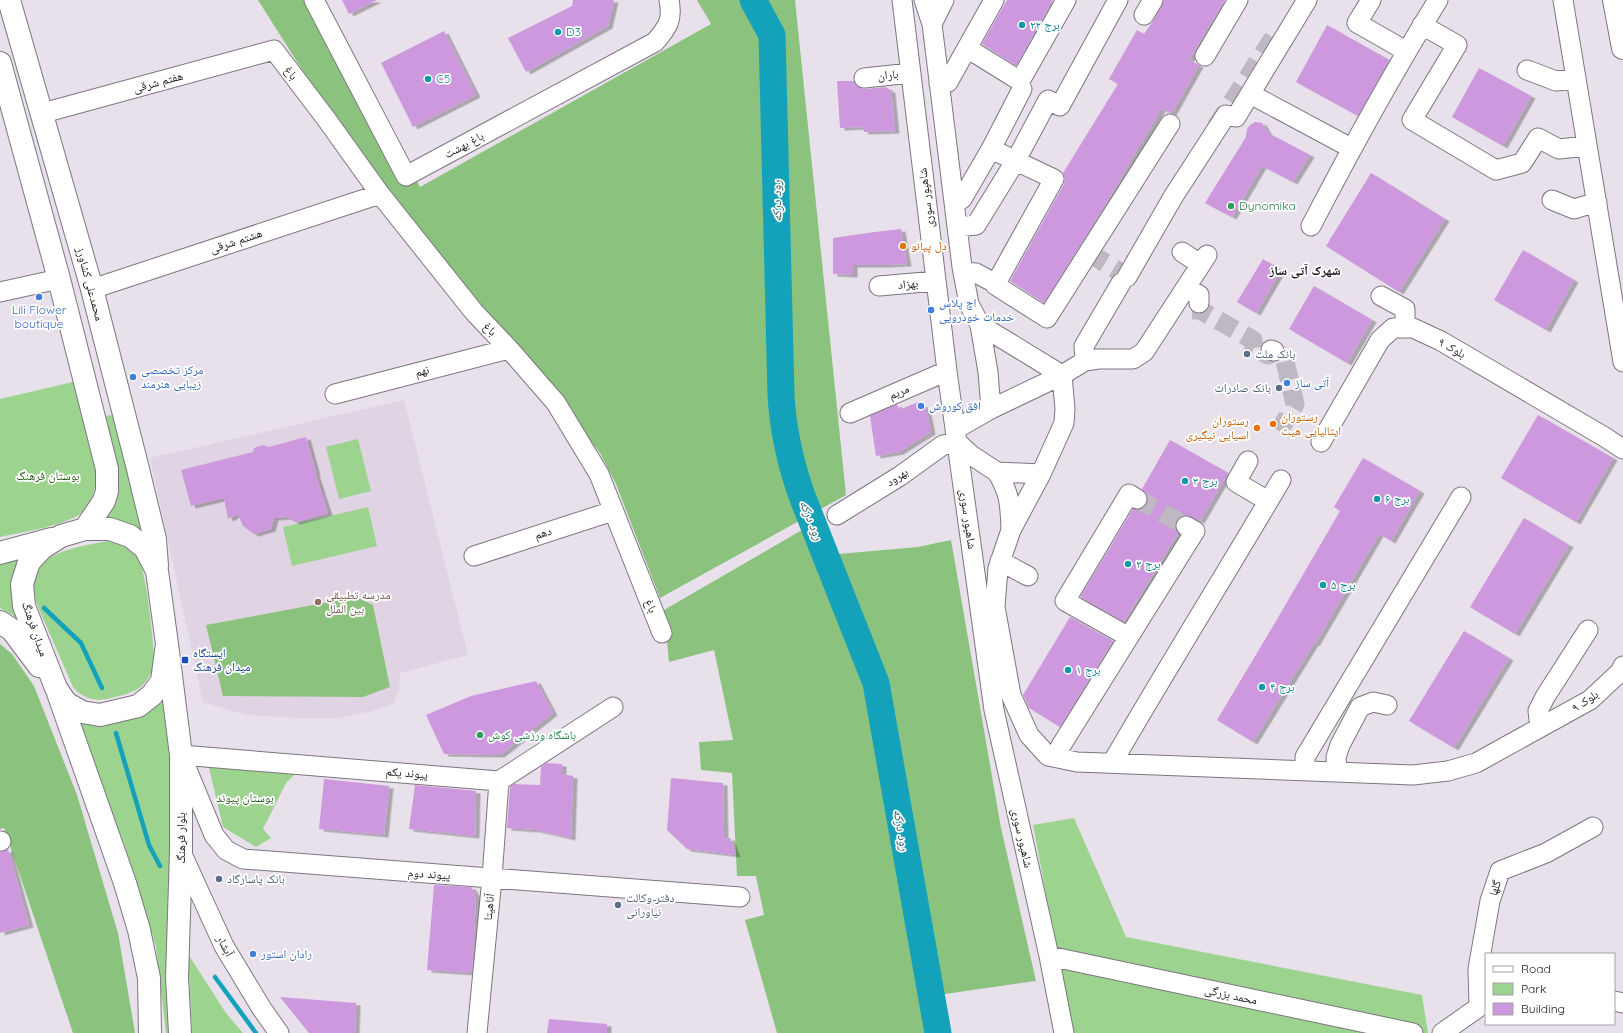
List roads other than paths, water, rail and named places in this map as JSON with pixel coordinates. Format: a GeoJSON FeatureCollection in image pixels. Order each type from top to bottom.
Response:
{"type":"FeatureCollection","features":[{"type":"Feature","properties":{"kind":"main road","name":"محمدعلی کشاورز"},"geometry":{"type":"LineString","coordinates":[[9,0],[43,114],[92,289],[155,539],[157,571]]}},
{"type":"Feature","properties":{"kind":"main road"},"geometry":{"type":"LineString","coordinates":[[1614,0],[1623,48]]}},
{"type":"Feature","properties":{"kind":"main road"},"geometry":{"type":"LineString","coordinates":[[0,63],[6,103],[59,279],[106,469],[107,491],[104,501],[85,529]]}},
{"type":"Feature","properties":{"kind":"main road","name":"میدان فرهنگ"},"geometry":{"type":"LineString","coordinates":[[85,529],[110,529],[130,536],[145,548],[157,571],[167,644],[162,681],[152,695],[138,706],[100,715],[82,712],[66,703],[56,688],[24,606],[22,584],[29,562],[42,548],[61,536],[85,529]]}},
{"type":"Feature","properties":{"kind":"main road"},"geometry":{"type":"LineString","coordinates":[[0,553],[61,536]]}},
{"type":"Feature","properties":{"kind":"main road"},"geometry":{"type":"LineString","coordinates":[[0,622],[12,630],[56,688],[125,883],[139,930],[149,978],[150,1033]]}},
{"type":"Feature","properties":{"kind":"main road","name":"بلوار فرهنگ"},"geometry":{"type":"LineString","coordinates":[[167,644],[181,755],[181,852],[177,977],[180,1033]]}},
{"type":"Feature","properties":{"kind":"street","name":"باغ بهشت"},"geometry":{"type":"LineString","coordinates":[[314,0],[406,176],[655,42],[667,29],[671,11],[669,0]]}},
{"type":"Feature","properties":{"kind":"street","name":"شاهپور سوری"},"geometry":{"type":"LineString","coordinates":[[902,0],[947,371],[994,710],[1049,956],[1064,1033]]}},
{"type":"Feature","properties":{"kind":"street"},"geometry":{"type":"LineString","coordinates":[[924,0],[932,24],[963,272],[969,304],[980,325],[988,372],[991,409]]}},
{"type":"Feature","properties":{"kind":"street"},"geometry":{"type":"LineString","coordinates":[[932,24],[944,0]]}},
{"type":"Feature","properties":{"kind":"street"},"geometry":{"type":"LineString","coordinates":[[940,84],[948,82],[994,0]]}},
{"type":"Feature","properties":{"kind":"street"},"geometry":{"type":"LineString","coordinates":[[967,48],[1020,81],[1066,0]]}},
{"type":"Feature","properties":{"kind":"street"},"geometry":{"type":"LineString","coordinates":[[1205,56],[1238,0]]}},
{"type":"Feature","properties":{"kind":"street"},"geometry":{"type":"LineString","coordinates":[[1182,252],[1204,260],[1144,352],[1133,359],[1098,359],[1086,361],[1084,346],[1124,280],[1159,236],[1173,197],[1226,115],[1236,117],[1307,0]]}},
{"type":"Feature","properties":{"kind":"street"},"geometry":{"type":"LineString","coordinates":[[1371,0],[1357,23],[1406,51]]}},
{"type":"Feature","properties":{"kind":"street"},"geometry":{"type":"LineString","coordinates":[[1311,226],[1351,148],[1406,51],[1438,0]]}},
{"type":"Feature","properties":{"kind":"street"},"geometry":{"type":"LineString","coordinates":[[1563,0],[1623,362]]}},
{"type":"Feature","properties":{"kind":"street"},"geometry":{"type":"LineString","coordinates":[[957,227],[976,225],[1016,160],[1048,100],[1060,106],[1116,1]]}},
{"type":"Feature","properties":{"kind":"street"},"geometry":{"type":"LineString","coordinates":[[1422,25],[1457,45],[1412,120],[1496,170],[1522,163],[1538,138],[1558,149],[1587,146]]}},
{"type":"Feature","properties":{"kind":"street","name":"هفتم شرقی"},"geometry":{"type":"LineString","coordinates":[[43,114],[274,50]]}},
{"type":"Feature","properties":{"kind":"street","name":"باغ"},"geometry":{"type":"LineString","coordinates":[[274,50],[380,194],[474,312],[509,348],[556,403],[599,474],[662,633]]}},
{"type":"Feature","properties":{"kind":"street"},"geometry":{"type":"LineString","coordinates":[[1527,70],[1556,81],[1576,79]]}},
{"type":"Feature","properties":{"kind":"street","name":"باران"},"geometry":{"type":"LineString","coordinates":[[864,78],[912,73]]}},
{"type":"Feature","properties":{"kind":"street"},"geometry":{"type":"LineString","coordinates":[[954,202],[962,200],[991,149],[1022,89]]}},
{"type":"Feature","properties":{"kind":"street"},"geometry":{"type":"LineString","coordinates":[[1254,96],[1351,148]]}},
{"type":"Feature","properties":{"kind":"street"},"geometry":{"type":"LineString","coordinates":[[991,149],[1054,179],[995,285],[1047,318],[1170,124]]}},
{"type":"Feature","properties":{"kind":"street","name":"هشتم شرقی"},"geometry":{"type":"LineString","coordinates":[[92,289],[380,194]]}},
{"type":"Feature","properties":{"kind":"street"},"geometry":{"type":"LineString","coordinates":[[1552,200],[1574,209],[1597,202]]}},
{"type":"Feature","properties":{"kind":"street"},"geometry":{"type":"LineString","coordinates":[[963,272],[976,273],[989,280]]}},
{"type":"Feature","properties":{"kind":"street"},"geometry":{"type":"LineString","coordinates":[[0,292],[59,279]]}},
{"type":"Feature","properties":{"kind":"street","name":"بهزاد"},"geometry":{"type":"LineString","coordinates":[[879,286],[936,281]]}},
{"type":"Feature","properties":{"kind":"street"},"geometry":{"type":"LineString","coordinates":[[1173,307],[1182,312],[1196,307],[1199,295],[1186,287]]}},
{"type":"Feature","properties":{"kind":"street"},"geometry":{"type":"LineString","coordinates":[[1321,442],[1380,340],[1393,328],[1405,328],[1406,309],[1381,296]]}},
{"type":"Feature","properties":{"kind":"street"},"geometry":{"type":"LineString","coordinates":[[980,325],[1062,375],[1065,409],[1064,423],[1041,474],[1011,530],[998,568],[995,607],[1011,695],[1029,735],[1048,756],[1055,757],[1195,531],[1186,526]]}},
{"type":"Feature","properties":{"kind":"street","name":"بلوک ۹"},"geometry":{"type":"LineString","coordinates":[[1405,328],[1412,328],[1441,341],[1623,449]]}},
{"type":"Feature","properties":{"kind":"street","name":"نهم"},"geometry":{"type":"LineString","coordinates":[[335,394],[509,348]]}},
{"type":"Feature","properties":{"kind":"street","name":"بهرود"},"geometry":{"type":"LineString","coordinates":[[837,515],[900,476],[991,409],[1062,375],[1086,361]]}},
{"type":"Feature","properties":{"kind":"street","name":"مریم"},"geometry":{"type":"LineString","coordinates":[[850,413],[947,371]]}},
{"type":"Feature","properties":{"kind":"street"},"geometry":{"type":"LineString","coordinates":[[957,435],[972,455],[997,472],[1006,487],[1010,503],[1011,530]]}},
{"type":"Feature","properties":{"kind":"street"},"geometry":{"type":"LineString","coordinates":[[1248,461],[1236,482],[1268,501]]}},
{"type":"Feature","properties":{"kind":"street"},"geometry":{"type":"LineString","coordinates":[[997,472],[1041,474]]}},
{"type":"Feature","properties":{"kind":"street"},"geometry":{"type":"LineString","coordinates":[[1112,763],[1156,686],[1281,480]]}},
{"type":"Feature","properties":{"kind":"street"},"geometry":{"type":"LineString","coordinates":[[1129,638],[1065,601],[1129,494],[1137,499]]}},
{"type":"Feature","properties":{"kind":"street"},"geometry":{"type":"LineString","coordinates":[[1305,771],[1305,757],[1461,497]]}},
{"type":"Feature","properties":{"kind":"street","name":"دهم"},"geometry":{"type":"LineString","coordinates":[[474,556],[613,511]]}},
{"type":"Feature","properties":{"kind":"street"},"geometry":{"type":"LineString","coordinates":[[1000,561],[1028,576]]}},
{"type":"Feature","properties":{"kind":"street"},"geometry":{"type":"LineString","coordinates":[[1540,727],[1538,711],[1545,697],[1588,630]]}},
{"type":"Feature","properties":{"kind":"street","name":"بلوک ۹"},"geometry":{"type":"LineString","coordinates":[[1055,757],[1077,762],[1413,775],[1448,771],[1476,763],[1590,700],[1620,672],[1623,666]]}},
{"type":"Feature","properties":{"kind":"street"},"geometry":{"type":"LineString","coordinates":[[1337,772],[1336,757],[1340,745],[1360,707],[1373,702],[1386,705]]}},
{"type":"Feature","properties":{"kind":"street"},"geometry":{"type":"LineString","coordinates":[[499,781],[613,707]]}},
{"type":"Feature","properties":{"kind":"street","name":"پیوند یکم"},"geometry":{"type":"LineString","coordinates":[[181,755],[499,781]]}},
{"type":"Feature","properties":{"kind":"street","name":"پیوند دوم"},"geometry":{"type":"LineString","coordinates":[[181,755],[214,835],[226,850],[243,859],[740,898]]}},
{"type":"Feature","properties":{"kind":"street","name":"آناهیتا"},"geometry":{"type":"LineString","coordinates":[[477,1033],[492,878],[499,781]]}},
{"type":"Feature","properties":{"kind":"street","name":"گلها"},"geometry":{"type":"LineString","coordinates":[[1482,1004],[1478,969],[1490,901],[1500,871],[1546,853],[1593,827]]}},
{"type":"Feature","properties":{"kind":"street","name":"آبشار"},"geometry":{"type":"LineString","coordinates":[[181,852],[224,946],[262,1009],[279,1033]]}},
{"type":"Feature","properties":{"kind":"street","name":"محمد بزرگی"},"geometry":{"type":"LineString","coordinates":[[1049,956],[1412,1033]]}},
{"type":"Feature","properties":{"kind":"street"},"geometry":{"type":"LineString","coordinates":[[1442,1033],[1482,1004]]}},
{"type":"Feature","properties":{"kind":"waterway","name":"رود درکه"},"geometry":{"type":"LineString","coordinates":[[753,0],[772,35],[781,395],[785,434],[802,496],[876,683],[938,1033]]}},
{"type":"Feature","properties":{"kind":"waterway"},"geometry":{"type":"LineString","coordinates":[[44,608],[81,643],[102,688]]}},
{"type":"Feature","properties":{"kind":"waterway"},"geometry":{"type":"LineString","coordinates":[[116,733],[149,845],[160,866]]}},
{"type":"Feature","properties":{"kind":"waterway"},"geometry":{"type":"LineString","coordinates":[[215,977],[256,1033]]}},
{"type":"Feature","properties":{"kind":"tunnel"},"geometry":{"type":"LineString","coordinates":[[1216,127],[1277,32]]}},
{"type":"Feature","properties":{"kind":"tunnel"},"geometry":{"type":"LineString","coordinates":[[1089,253],[1125,275],[1135,260]]}},
{"type":"Feature","properties":{"kind":"tunnel"},"geometry":{"type":"LineString","coordinates":[[1192,310],[1200,310],[1253,340],[1254,348],[1268,355],[1274,351],[1284,357],[1295,404],[1279,431]]}},
{"type":"Feature","properties":{"kind":"tunnel"},"geometry":{"type":"LineString","coordinates":[[1137,499],[1186,526]]}},
{"type":"Feature","properties":{"kind":"place","name":"برج ۲۲"},"geometry":{"type":"Point","coordinates":[1022,25]}},
{"type":"Feature","properties":{"kind":"place","name":"D3"},"geometry":{"type":"Point","coordinates":[558,32]}},
{"type":"Feature","properties":{"kind":"place","name":"C5"},"geometry":{"type":"Point","coordinates":[428,79]}},
{"type":"Feature","properties":{"kind":"place","name":"Dynomika"},"geometry":{"type":"Point","coordinates":[1231,206]}},
{"type":"Feature","properties":{"kind":"place","name":"دل پیانو"},"geometry":{"type":"Point","coordinates":[903,246]}},
{"type":"Feature","properties":{"kind":"place","name":"Lili Flower boutique"},"geometry":{"type":"Point","coordinates":[39,297]}},
{"type":"Feature","properties":{"kind":"place","name":"اچ پلاس خدمات خودرویی"},"geometry":{"type":"Point","coordinates":[931,310]}},
{"type":"Feature","properties":{"kind":"place","name":"بانک ملت"},"geometry":{"type":"Point","coordinates":[1247,354]}},
{"type":"Feature","properties":{"kind":"place","name":"مرکز تخصصی زیبایی هنرمند"},"geometry":{"type":"Point","coordinates":[133,377]}},
{"type":"Feature","properties":{"kind":"place","name":"آتی ساز"},"geometry":{"type":"Point","coordinates":[1287,383]}},
{"type":"Feature","properties":{"kind":"place","name":"بانک صادرات"},"geometry":{"type":"Point","coordinates":[1279,388]}},
{"type":"Feature","properties":{"kind":"place","name":"افق کوروش"},"geometry":{"type":"Point","coordinates":[921,406]}},
{"type":"Feature","properties":{"kind":"place","name":"رستوران ایتالیایی هیت"},"geometry":{"type":"Point","coordinates":[1273,424]}},
{"type":"Feature","properties":{"kind":"place","name":"رستوران اسیایی نیگیری"},"geometry":{"type":"Point","coordinates":[1257,428]}},
{"type":"Feature","properties":{"kind":"place","name":"برج ۳"},"geometry":{"type":"Point","coordinates":[1185,481]}},
{"type":"Feature","properties":{"kind":"place","name":"برج ۶"},"geometry":{"type":"Point","coordinates":[1377,499]}},
{"type":"Feature","properties":{"kind":"place","name":"برج ۲"},"geometry":{"type":"Point","coordinates":[1128,564]}},
{"type":"Feature","properties":{"kind":"place","name":"برج ۵"},"geometry":{"type":"Point","coordinates":[1323,585]}},
{"type":"Feature","properties":{"kind":"place","name":"مدرسه تطبیقی بین الملل"},"geometry":{"type":"Point","coordinates":[318,602]}},
{"type":"Feature","properties":{"kind":"place","name":"ایستگاه میدان فرهنگ"},"geometry":{"type":"Point","coordinates":[185,660]}},
{"type":"Feature","properties":{"kind":"place","name":"برج ۱"},"geometry":{"type":"Point","coordinates":[1068,670]}},
{"type":"Feature","properties":{"kind":"place","name":"برج ۴"},"geometry":{"type":"Point","coordinates":[1262,687]}},
{"type":"Feature","properties":{"kind":"place","name":"باشگاه ورزشی کوش"},"geometry":{"type":"Point","coordinates":[480,735]}},
{"type":"Feature","properties":{"kind":"place","name":"بانک پاسارگاد"},"geometry":{"type":"Point","coordinates":[219,879]}},
{"type":"Feature","properties":{"kind":"place","name":"دفتر وکالت نیاورانی"},"geometry":{"type":"Point","coordinates":[618,905]}},
{"type":"Feature","properties":{"kind":"place","name":"رادان استور"},"geometry":{"type":"Point","coordinates":[253,954]}},
{"type":"Feature","properties":{"kind":"district","name":"شهرک آتی ساز"},"geometry":{"type":"Point","coordinates":[1305,270]}},
{"type":"Feature","properties":{"kind":"park label","name":"بوستان فرهنگ"},"geometry":{"type":"Point","coordinates":[48,476]}},
{"type":"Feature","properties":{"kind":"park label","name":"بوستان پیوند"},"geometry":{"type":"Point","coordinates":[245,798]}}]}
